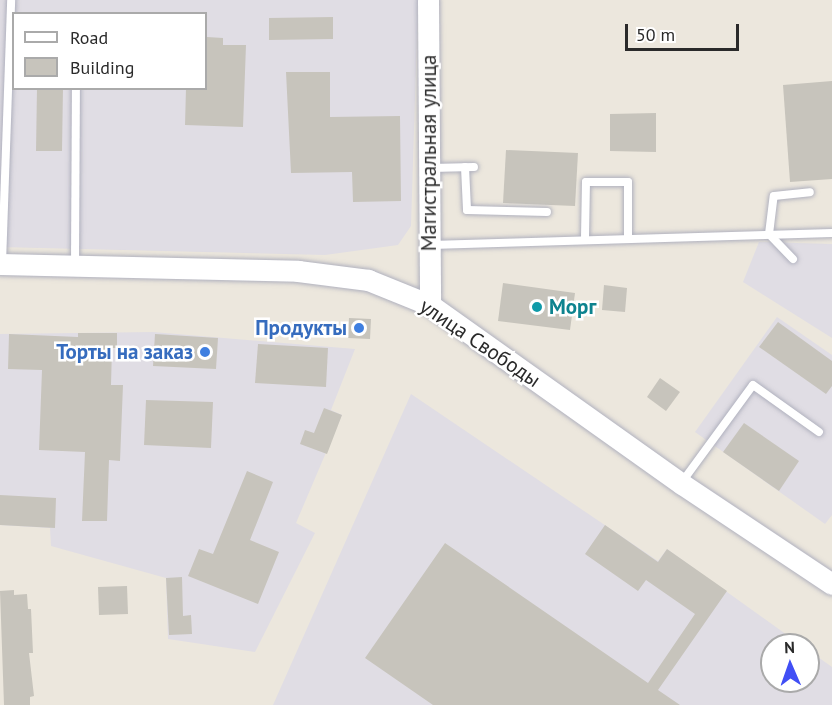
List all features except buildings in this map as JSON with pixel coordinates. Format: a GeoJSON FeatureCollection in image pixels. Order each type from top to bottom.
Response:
{"type":"FeatureCollection","features":[{"type":"Feature","properties":{"kind":"main road","name":"Магистральная улица"},"geometry":{"type":"LineString","coordinates":[[428,0],[430,305]]}},
{"type":"Feature","properties":{"kind":"main road","name":"улица Свободы"},"geometry":{"type":"LineString","coordinates":[[1,264],[319,273],[368,280],[430,305],[682,484],[832,584]]}},
{"type":"Feature","properties":{"kind":"lane"},"geometry":{"type":"LineString","coordinates":[[1,264],[11,0]]}},
{"type":"Feature","properties":{"kind":"lane"},"geometry":{"type":"LineString","coordinates":[[75,266],[76,90]]}},
{"type":"Feature","properties":{"kind":"lane"},"geometry":{"type":"LineString","coordinates":[[429,168],[474,166]]}},
{"type":"Feature","properties":{"kind":"lane"},"geometry":{"type":"LineString","coordinates":[[465,167],[467,210],[547,212]]}},
{"type":"Feature","properties":{"kind":"lane"},"geometry":{"type":"LineString","coordinates":[[585,238],[586,183],[618,182],[628,182],[628,238]]}},
{"type":"Feature","properties":{"kind":"lane"},"geometry":{"type":"LineString","coordinates":[[769,234],[774,196],[810,192]]}},
{"type":"Feature","properties":{"kind":"lane"},"geometry":{"type":"LineString","coordinates":[[430,245],[585,238],[832,233]]}},
{"type":"Feature","properties":{"kind":"lane"},"geometry":{"type":"LineString","coordinates":[[769,234],[792,259]]}},
{"type":"Feature","properties":{"kind":"lane"},"geometry":{"type":"LineString","coordinates":[[682,484],[753,385],[819,432]]}},
{"type":"Feature","properties":{"kind":"shaded area"},"geometry":{"type":"Polygon","coordinates":[[[0,0],[418,0],[411,226],[398,245],[325,255],[0,247],[0,0]]]}},
{"type":"Feature","properties":{"kind":"shaded area"},"geometry":{"type":"Polygon","coordinates":[[[759,242],[832,244],[832,338],[743,282],[759,242]]]}},
{"type":"Feature","properties":{"kind":"shaded area"},"geometry":{"type":"Polygon","coordinates":[[[777,317],[832,355],[832,515],[825,524],[695,432],[777,317]]]}},
{"type":"Feature","properties":{"kind":"shaded area"},"geometry":{"type":"Polygon","coordinates":[[[153,332],[355,349],[331,410],[342,415],[296,523],[315,533],[255,652],[168,639],[166,578],[51,546],[50,528],[0,525],[0,334],[153,332]]]}},
{"type":"Feature","properties":{"kind":"shaded area"},"geometry":{"type":"Polygon","coordinates":[[[411,394],[658,561],[667,549],[784,633],[760,633],[760,693],[820,693],[820,658],[832,667],[832,705],[273,705],[411,394]]]}},
{"type":"Feature","properties":{"kind":"place","name":"Морг"},"geometry":{"type":"Point","coordinates":[537,307]}},
{"type":"Feature","properties":{"kind":"place","name":"Продукты"},"geometry":{"type":"Point","coordinates":[359,328]}},
{"type":"Feature","properties":{"kind":"place","name":"Торты на заказ"},"geometry":{"type":"Point","coordinates":[205,352]}}]}
